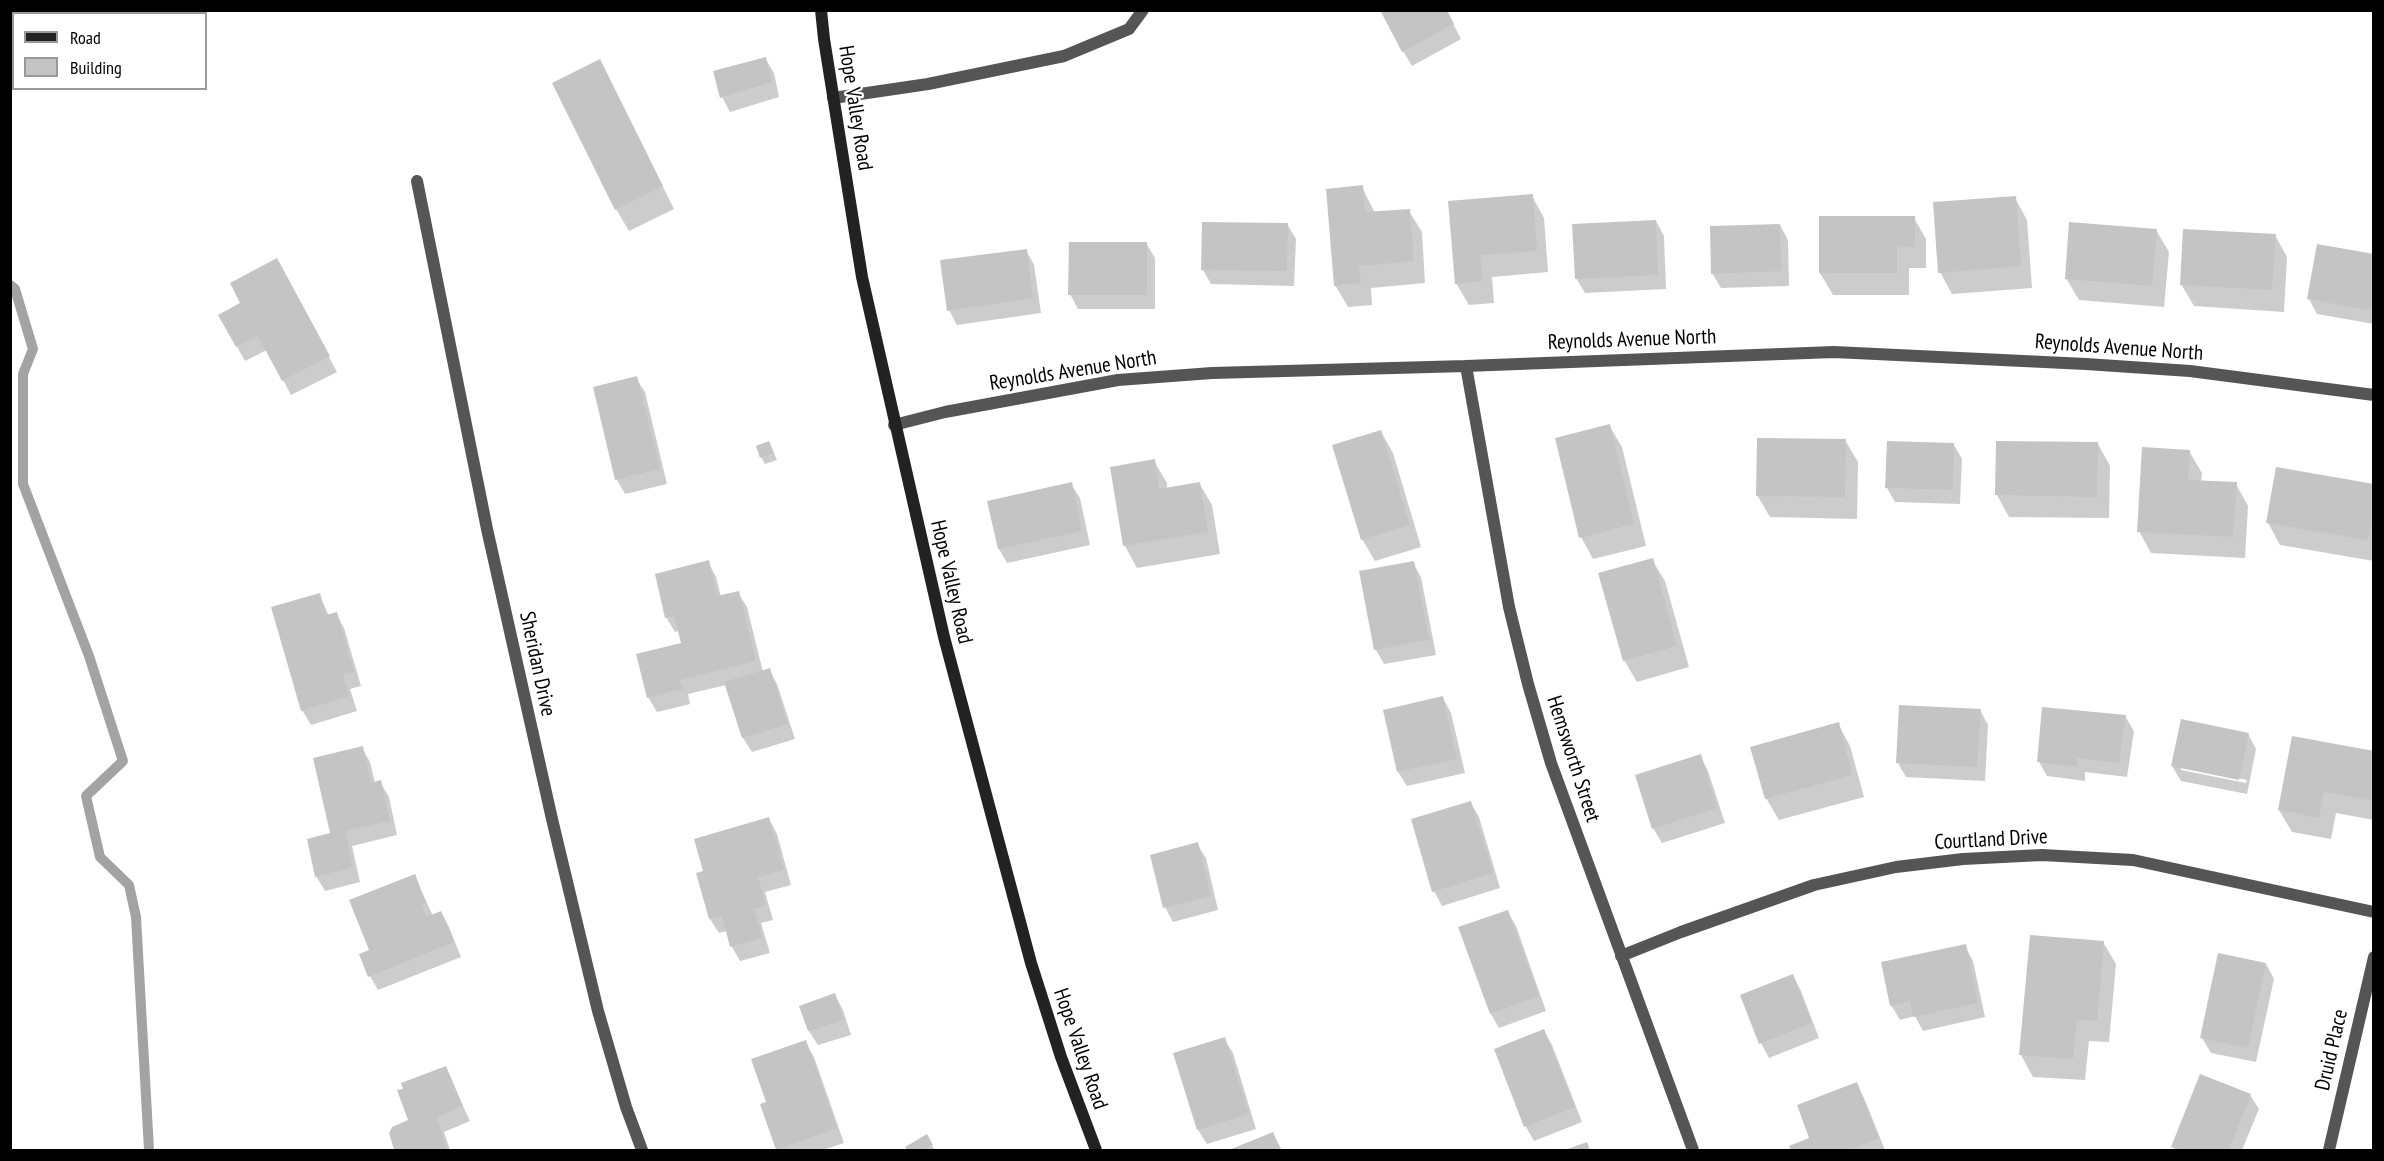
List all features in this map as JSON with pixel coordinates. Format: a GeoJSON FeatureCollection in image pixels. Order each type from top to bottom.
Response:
{"type":"FeatureCollection","features":[{"type":"Feature","properties":{"kind":"main road","name":"Hope Valley Road"},"geometry":{"type":"LineString","coordinates":[[821,10],[862,277],[944,638],[1030,963],[1061,1057],[1096,1150]]}},
{"type":"Feature","properties":{"kind":"street"},"geometry":{"type":"LineString","coordinates":[[833,98],[928,84],[1064,56],[1129,29],[1143,10]]}},
{"type":"Feature","properties":{"kind":"street","name":"Sheridan Drive"},"geometry":{"type":"LineString","coordinates":[[417,181],[487,529],[552,819],[598,1011],[626,1107],[642,1150]]}},
{"type":"Feature","properties":{"kind":"street","name":"Reynolds Avenue North"},"geometry":{"type":"LineString","coordinates":[[894,424],[945,412],[1118,380],[1212,373],[1834,352],[2190,371],[2373,395]]}},
{"type":"Feature","properties":{"kind":"street","name":"Hemsworth Street"},"geometry":{"type":"LineString","coordinates":[[1466,366],[1509,607],[1528,684],[1551,763],[1693,1150]]}},
{"type":"Feature","properties":{"kind":"street","name":"Courtland Drive"},"geometry":{"type":"LineString","coordinates":[[1621,956],[1681,932],[1814,885],[1896,867],[1963,859],[2042,855],[2133,860],[2373,912]]}},
{"type":"Feature","properties":{"kind":"street","name":"Druid Place"},"geometry":{"type":"LineString","coordinates":[[2329,1150],[2373,957]]}},
{"type":"Feature","properties":{"kind":"building"},"geometry":{"type":"Polygon","coordinates":[[[1380,10],[1447,10],[1454,24],[1402,52],[1380,10]]]}},
{"type":"Feature","properties":{"kind":"building"},"geometry":{"type":"Polygon","coordinates":[[[766,57],[772,82],[720,98],[713,71],[766,57]]]}},
{"type":"Feature","properties":{"kind":"building"},"geometry":{"type":"Polygon","coordinates":[[[600,59],[663,186],[615,210],[552,83],[600,59]]]}},
{"type":"Feature","properties":{"kind":"building"},"geometry":{"type":"Polygon","coordinates":[[[1363,185],[1365,212],[1410,209],[1414,261],[1359,266],[1361,283],[1334,286],[1326,189],[1363,185]]]}},
{"type":"Feature","properties":{"kind":"building"},"geometry":{"type":"Polygon","coordinates":[[[1533,194],[1537,251],[1480,255],[1483,281],[1455,284],[1448,201],[1533,194]]]}},
{"type":"Feature","properties":{"kind":"building"},"geometry":{"type":"Polygon","coordinates":[[[2016,196],[2021,266],[1938,273],[1933,202],[2016,196]]]}},
{"type":"Feature","properties":{"kind":"building"},"geometry":{"type":"Polygon","coordinates":[[[1819,216],[1915,216],[1915,247],[1897,246],[1897,273],[1819,273],[1819,216]]]}},
{"type":"Feature","properties":{"kind":"building"},"geometry":{"type":"Polygon","coordinates":[[[1656,220],[1658,275],[1575,279],[1572,224],[1656,220]]]}},
{"type":"Feature","properties":{"kind":"building"},"geometry":{"type":"Polygon","coordinates":[[[1202,222],[1288,223],[1287,271],[1201,270],[1202,222]]]}},
{"type":"Feature","properties":{"kind":"building"},"geometry":{"type":"Polygon","coordinates":[[[2069,222],[2157,229],[2152,286],[2065,279],[2069,222]]]}},
{"type":"Feature","properties":{"kind":"building"},"geometry":{"type":"Polygon","coordinates":[[[1780,224],[1781,271],[1711,274],[1710,226],[1780,224]]]}},
{"type":"Feature","properties":{"kind":"building"},"geometry":{"type":"Polygon","coordinates":[[[2183,229],[2276,234],[2272,290],[2180,285],[2183,229]]]}},
{"type":"Feature","properties":{"kind":"building"},"geometry":{"type":"Polygon","coordinates":[[[1069,242],[1147,242],[1147,295],[1068,295],[1069,242]]]}},
{"type":"Feature","properties":{"kind":"building"},"geometry":{"type":"Polygon","coordinates":[[[2317,244],[2374,254],[2374,311],[2307,299],[2317,244]]]}},
{"type":"Feature","properties":{"kind":"building"},"geometry":{"type":"Polygon","coordinates":[[[1027,249],[1033,298],[947,311],[940,260],[1027,249]]]}},
{"type":"Feature","properties":{"kind":"building"},"geometry":{"type":"Polygon","coordinates":[[[277,258],[330,356],[282,381],[258,336],[236,347],[218,315],[240,303],[230,283],[277,258]]]}},
{"type":"Feature","properties":{"kind":"building"},"geometry":{"type":"Polygon","coordinates":[[[637,376],[660,469],[615,480],[593,387],[637,376]]]}},
{"type":"Feature","properties":{"kind":"building"},"geometry":{"type":"Polygon","coordinates":[[[1610,424],[1634,524],[1579,538],[1555,438],[1610,424]]]}},
{"type":"Feature","properties":{"kind":"building"},"geometry":{"type":"Polygon","coordinates":[[[1381,430],[1410,525],[1361,540],[1332,445],[1381,430]]]}},
{"type":"Feature","properties":{"kind":"building"},"geometry":{"type":"Polygon","coordinates":[[[1757,438],[1846,439],[1845,497],[1756,496],[1757,438]]]}},
{"type":"Feature","properties":{"kind":"building"},"geometry":{"type":"Polygon","coordinates":[[[769,441],[774,453],[760,458],[756,446],[769,441]]]}},
{"type":"Feature","properties":{"kind":"building"},"geometry":{"type":"Polygon","coordinates":[[[1887,441],[1954,443],[1953,490],[1885,488],[1887,441]]]}},
{"type":"Feature","properties":{"kind":"building"},"geometry":{"type":"Polygon","coordinates":[[[1996,441],[2098,442],[2097,497],[1995,495],[1996,441]]]}},
{"type":"Feature","properties":{"kind":"building"},"geometry":{"type":"Polygon","coordinates":[[[2142,447],[2190,450],[2188,480],[2237,482],[2233,537],[2137,532],[2142,447]]]}},
{"type":"Feature","properties":{"kind":"building"},"geometry":{"type":"Polygon","coordinates":[[[1155,459],[1159,489],[1200,482],[1208,532],[1123,546],[1110,467],[1155,459]]]}},
{"type":"Feature","properties":{"kind":"building"},"geometry":{"type":"Polygon","coordinates":[[[2276,467],[2374,484],[2374,509],[2368,540],[2266,523],[2276,467]]]}},
{"type":"Feature","properties":{"kind":"building"},"geometry":{"type":"Polygon","coordinates":[[[1072,482],[1082,531],[998,549],[987,501],[1072,482]]]}},
{"type":"Feature","properties":{"kind":"building"},"geometry":{"type":"Polygon","coordinates":[[[1653,558],[1677,646],[1623,661],[1598,573],[1653,558]]]}},
{"type":"Feature","properties":{"kind":"building"},"geometry":{"type":"Polygon","coordinates":[[[709,560],[717,596],[739,591],[756,661],[680,680],[683,689],[647,698],[636,654],[681,643],[674,616],[665,618],[655,574],[709,560]]]}},
{"type":"Feature","properties":{"kind":"building"},"geometry":{"type":"Polygon","coordinates":[[[1414,561],[1429,640],[1374,650],[1359,571],[1414,561]]]}},
{"type":"Feature","properties":{"kind":"building"},"geometry":{"type":"Polygon","coordinates":[[[320,593],[326,615],[337,612],[354,672],[343,674],[349,696],[301,711],[271,607],[320,593]]]}},
{"type":"Feature","properties":{"kind":"building"},"geometry":{"type":"Polygon","coordinates":[[[770,668],[788,724],[742,738],[724,682],[770,668]]]}},
{"type":"Feature","properties":{"kind":"building"},"geometry":{"type":"Polygon","coordinates":[[[1443,696],[1457,759],[1397,772],[1383,710],[1443,696]]]}},
{"type":"Feature","properties":{"kind":"building"},"geometry":{"type":"Polygon","coordinates":[[[1899,705],[1981,709],[1977,767],[1896,763],[1899,705]]]}},
{"type":"Feature","properties":{"kind":"building"},"geometry":{"type":"Polygon","coordinates":[[[2042,707],[2126,715],[2119,763],[2077,758],[2077,767],[2037,762],[2042,707]]]}},
{"type":"Feature","properties":{"kind":"building"},"geometry":{"type":"Polygon","coordinates":[[[2181,719],[2249,733],[2239,780],[2171,766],[2181,719]]]}},
{"type":"Feature","properties":{"kind":"building"},"geometry":{"type":"Polygon","coordinates":[[[1839,722],[1852,775],[1765,799],[1750,747],[1839,722]]]}},
{"type":"Feature","properties":{"kind":"building"},"geometry":{"type":"Polygon","coordinates":[[[2292,736],[2374,751],[2374,801],[2324,792],[2319,818],[2278,810],[2292,736]]]}},
{"type":"Feature","properties":{"kind":"building"},"geometry":{"type":"Polygon","coordinates":[[[363,746],[371,783],[381,780],[390,821],[345,831],[353,867],[315,877],[307,839],[330,833],[313,758],[363,746]]]}},
{"type":"Feature","properties":{"kind":"building"},"geometry":{"type":"Polygon","coordinates":[[[1701,754],[1717,808],[1652,829],[1635,775],[1701,754]]]}},
{"type":"Feature","properties":{"kind":"building"},"geometry":{"type":"Polygon","coordinates":[[[1471,801],[1493,873],[1432,892],[1411,819],[1471,801]]]}},
{"type":"Feature","properties":{"kind":"building"},"geometry":{"type":"Polygon","coordinates":[[[769,817],[784,870],[758,877],[766,905],[754,909],[762,938],[730,947],[722,916],[709,919],[696,873],[703,871],[694,839],[769,817]]]}},
{"type":"Feature","properties":{"kind":"building"},"geometry":{"type":"Polygon","coordinates":[[[1198,842],[1211,896],[1163,908],[1150,855],[1198,842]]]}},
{"type":"Feature","properties":{"kind":"building"},"geometry":{"type":"Polygon","coordinates":[[[415,874],[426,903],[422,905],[426,917],[441,911],[454,942],[368,977],[359,954],[369,950],[349,900],[415,874]]]}},
{"type":"Feature","properties":{"kind":"building"},"geometry":{"type":"Polygon","coordinates":[[[1508,910],[1539,996],[1490,1014],[1458,927],[1508,910]]]}},
{"type":"Feature","properties":{"kind":"building"},"geometry":{"type":"Polygon","coordinates":[[[2030,935],[2104,941],[2097,1021],[2077,1020],[2073,1059],[2019,1055],[2030,935]]]}},
{"type":"Feature","properties":{"kind":"building"},"geometry":{"type":"Polygon","coordinates":[[[1966,944],[1978,1003],[1913,1017],[1910,1001],[1890,1006],[1881,962],[1966,944]]]}},
{"type":"Feature","properties":{"kind":"building"},"geometry":{"type":"Polygon","coordinates":[[[2218,953],[2266,963],[2248,1048],[2200,1038],[2218,953]]]}},
{"type":"Feature","properties":{"kind":"building"},"geometry":{"type":"Polygon","coordinates":[[[1793,974],[1812,1023],[1759,1044],[1740,995],[1793,974]]]}},
{"type":"Feature","properties":{"kind":"building"},"geometry":{"type":"Polygon","coordinates":[[[835,993],[844,1020],[808,1031],[799,1006],[835,993]]]}},
{"type":"Feature","properties":{"kind":"building"},"geometry":{"type":"Polygon","coordinates":[[[1544,1029],[1575,1107],[1524,1127],[1494,1049],[1544,1029]]]}},
{"type":"Feature","properties":{"kind":"building"},"geometry":{"type":"Polygon","coordinates":[[[1225,1037],[1249,1114],[1197,1130],[1173,1053],[1225,1037]]]}},
{"type":"Feature","properties":{"kind":"building"},"geometry":{"type":"Polygon","coordinates":[[[806,1040],[837,1128],[776,1150],[760,1104],[766,1102],[751,1059],[806,1040]]]}},
{"type":"Feature","properties":{"kind":"building"},"geometry":{"type":"Polygon","coordinates":[[[446,1066],[463,1106],[437,1117],[447,1150],[394,1150],[389,1133],[392,1127],[408,1120],[397,1090],[403,1089],[401,1083],[446,1066]]]}},
{"type":"Feature","properties":{"kind":"building"},"geometry":{"type":"Polygon","coordinates":[[[2200,1074],[2251,1094],[2229,1150],[2181,1150],[2171,1147],[2200,1074]]]}},
{"type":"Feature","properties":{"kind":"building"},"geometry":{"type":"Polygon","coordinates":[[[1857,1082],[1879,1139],[1848,1150],[1791,1150],[1789,1146],[1809,1138],[1797,1105],[1857,1082]]]}},
{"type":"Feature","properties":{"kind":"building"},"geometry":{"type":"Polygon","coordinates":[[[1273,1132],[1281,1150],[1229,1150],[1273,1132]]]}},
{"type":"Feature","properties":{"kind":"building"},"geometry":{"type":"Polygon","coordinates":[[[927,1134],[933,1145],[925,1150],[907,1150],[905,1147],[927,1134]]]}},
{"type":"Feature","properties":{"kind":"building"},"geometry":{"type":"Polygon","coordinates":[[[1587,1142],[1590,1150],[1565,1150],[1587,1142]]]}},
{"type":"Feature","properties":{"kind":"waterway"},"geometry":{"type":"LineString","coordinates":[[10,285],[15,289],[33,349],[23,374],[23,484],[89,656],[123,761],[86,796],[100,857],[129,885],[136,917],[149,1150]]}}]}
